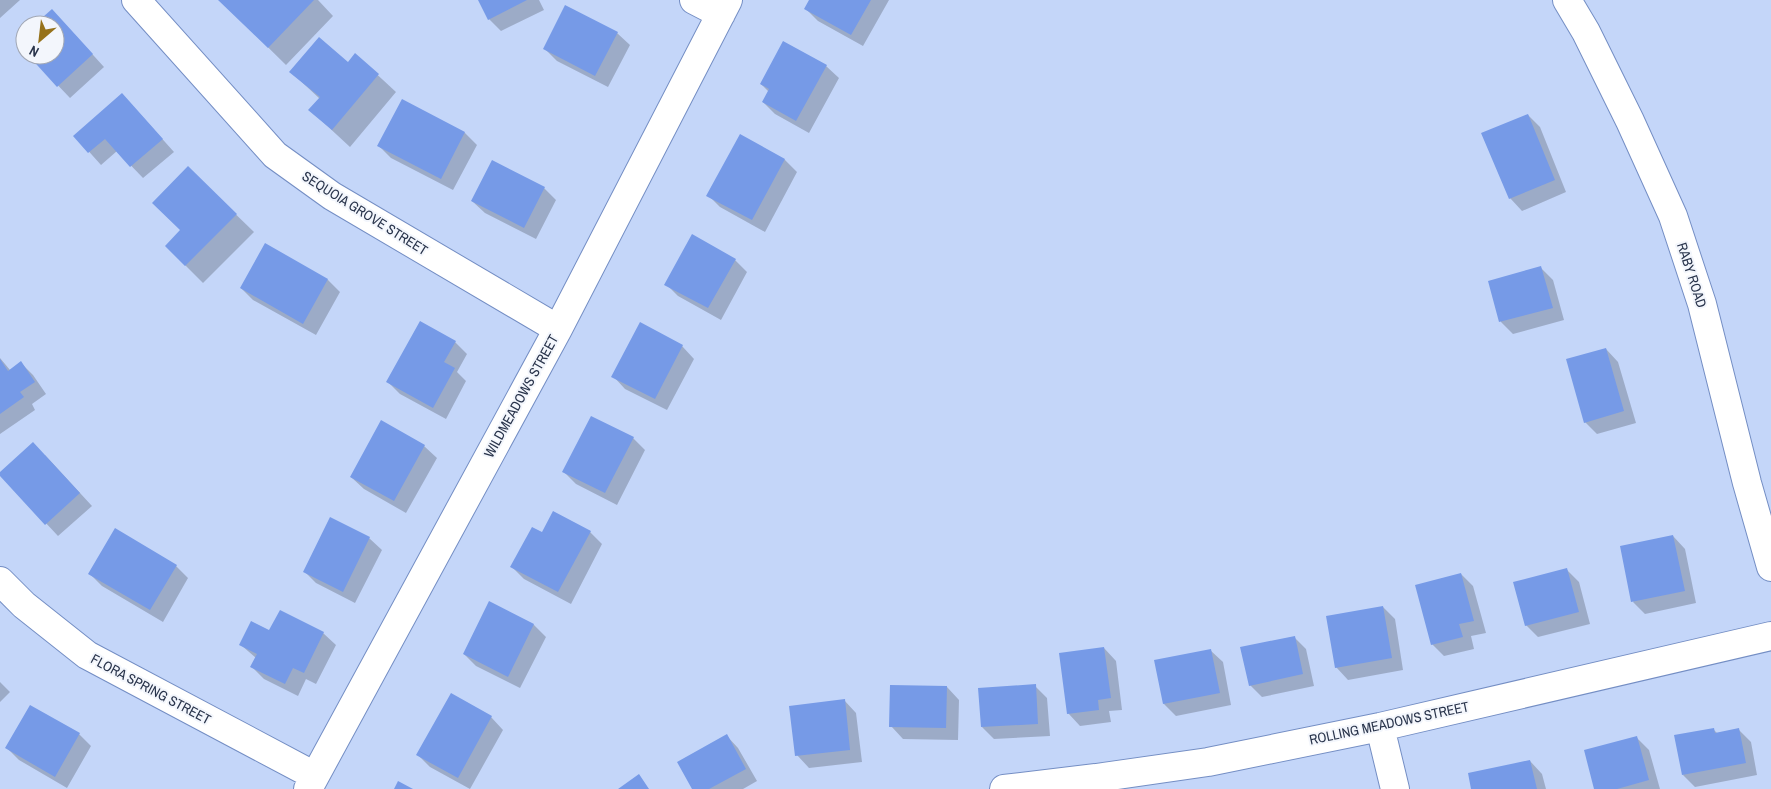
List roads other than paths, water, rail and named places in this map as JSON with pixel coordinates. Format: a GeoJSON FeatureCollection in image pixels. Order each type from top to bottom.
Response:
{"type":"FeatureCollection","features":[{"type":"Feature","properties":{"kind":"street","name":"SEQUOIA GROVE STREET"},"geometry":{"type":"LineString","coordinates":[[136,0],[275,155],[332,196],[558,329]]}},
{"type":"Feature","properties":{"kind":"street"},"geometry":{"type":"LineString","coordinates":[[694,0],[724,7]]}},
{"type":"Feature","properties":{"kind":"street","name":"RABY ROAD"},"geometry":{"type":"LineString","coordinates":[[1567,0],[1586,32],[1630,121],[1673,216],[1702,304],[1747,483],[1771,567]]}},
{"type":"Feature","properties":{"kind":"street","name":"WILDMEADOWS STREET"},"geometry":{"type":"LineString","coordinates":[[312,782],[558,329],[724,7]]}},
{"type":"Feature","properties":{"kind":"street","name":"FLORA SPRING STREET"},"geometry":{"type":"LineString","coordinates":[[0,581],[24,605],[87,656],[312,782]]}},
{"type":"Feature","properties":{"kind":"street","name":"ROLLING MEADOWS STREET"},"geometry":{"type":"LineString","coordinates":[[1004,789],[1208,762],[1380,727],[1771,636]]}},
{"type":"Feature","properties":{"kind":"street"},"geometry":{"type":"LineString","coordinates":[[1380,727],[1395,789]]}}]}
